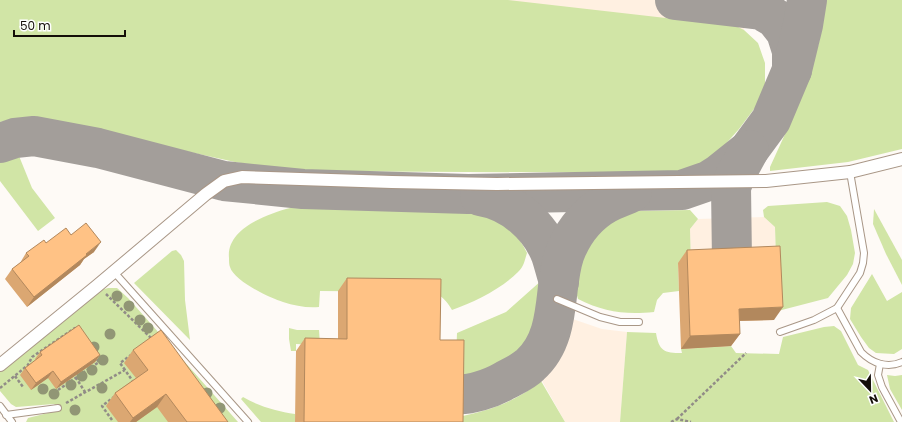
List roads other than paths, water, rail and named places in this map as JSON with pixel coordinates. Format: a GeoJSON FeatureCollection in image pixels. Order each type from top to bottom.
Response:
{"type":"FeatureCollection","features":[{"type":"Feature","properties":{"kind":"street"},"geometry":{"type":"LineString","coordinates":[[0,365],[114,272],[206,194],[224,181],[242,177],[497,184],[766,181],[850,172],[902,159]]}},
{"type":"Feature","properties":{"kind":"lane"},"geometry":{"type":"LineString","coordinates":[[780,332],[814,320],[837,308],[860,273],[864,263],[864,252],[850,172]]}},
{"type":"Feature","properties":{"kind":"lane"},"geometry":{"type":"LineString","coordinates":[[114,272],[248,422]]}},
{"type":"Feature","properties":{"kind":"lane"},"geometry":{"type":"LineString","coordinates":[[557,299],[600,317],[620,322],[639,322]]}},
{"type":"Feature","properties":{"kind":"lane"},"geometry":{"type":"LineString","coordinates":[[837,308],[861,352],[872,361],[880,364],[889,365],[902,362]]}},
{"type":"Feature","properties":{"kind":"lane"},"geometry":{"type":"LineString","coordinates":[[880,364],[878,375],[882,387],[901,422]]}},
{"type":"Feature","properties":{"kind":"lane"},"geometry":{"type":"LineString","coordinates":[[2,411],[58,408]]}},
{"type":"Feature","properties":{"kind":"lane"},"geometry":{"type":"LineString","coordinates":[[2,411],[12,422]]}}]}
